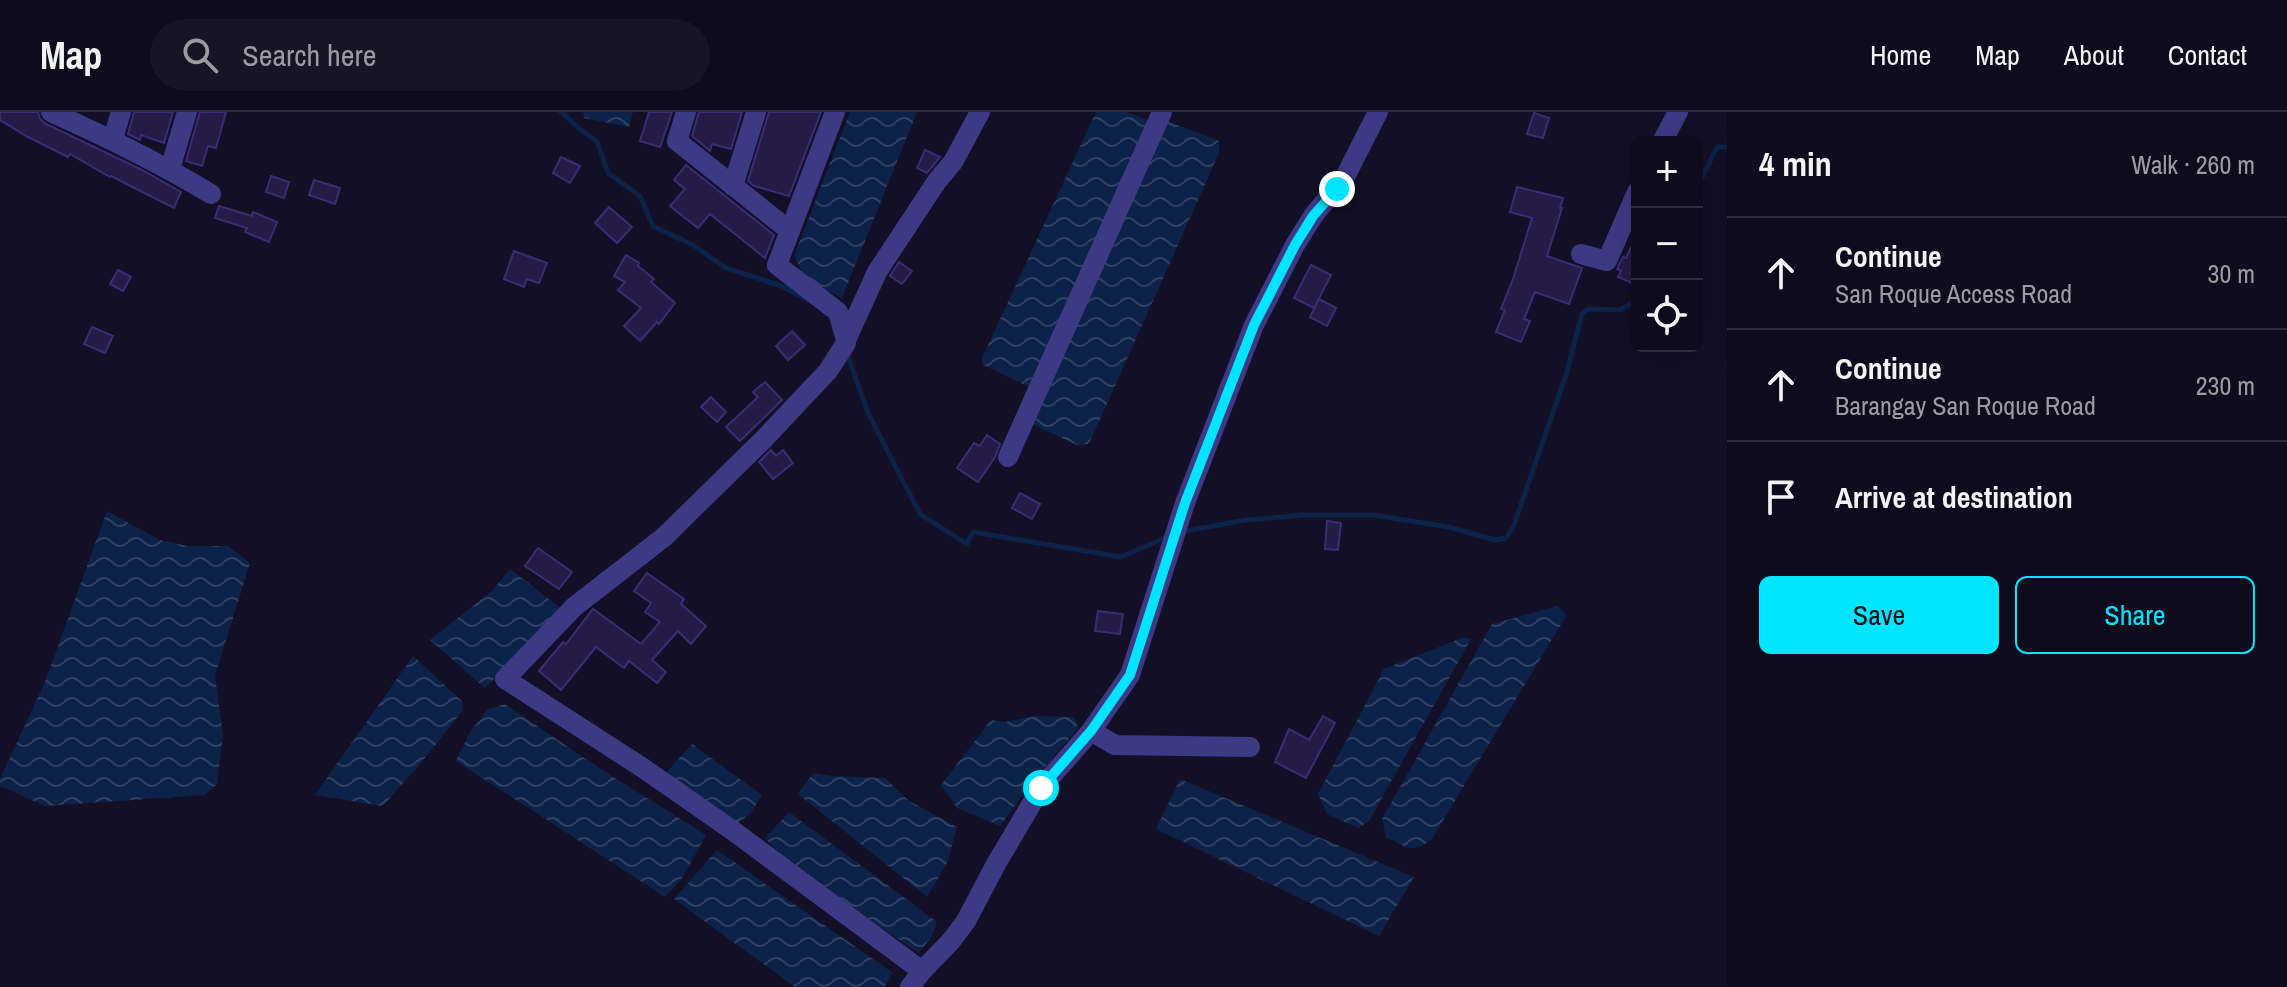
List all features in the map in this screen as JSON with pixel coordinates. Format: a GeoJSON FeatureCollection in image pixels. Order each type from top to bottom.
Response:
{"type":"FeatureCollection","features":[{"type":"Feature","properties":{"kind":"street"},"geometry":{"type":"LineString","coordinates":[[51,112],[113,139],[211,194]]}},
{"type":"Feature","properties":{"kind":"street"},"geometry":{"type":"LineString","coordinates":[[113,139],[121,112]]}},
{"type":"Feature","properties":{"kind":"street"},"geometry":{"type":"LineString","coordinates":[[170,169],[187,112]]}},
{"type":"Feature","properties":{"kind":"street"},"geometry":{"type":"LineString","coordinates":[[686,112],[677,141],[790,231]]}},
{"type":"Feature","properties":{"kind":"street"},"geometry":{"type":"LineString","coordinates":[[733,186],[756,112]]}},
{"type":"Feature","properties":{"kind":"street"},"geometry":{"type":"LineString","coordinates":[[835,112],[777,265],[838,312],[846,340]]}},
{"type":"Feature","properties":{"kind":"street"},"geometry":{"type":"LineString","coordinates":[[980,112],[953,162],[877,272],[846,343],[828,371],[664,537],[574,607],[505,679],[732,830],[916,979],[966,921],[1041,788],[1091,731],[1130,675],[1185,503],[1254,325],[1295,245],[1313,216],[1345,177],[1378,112]]}},
{"type":"Feature","properties":{"kind":"street"},"geometry":{"type":"LineString","coordinates":[[1008,457],[1162,112]]}},
{"type":"Feature","properties":{"kind":"street"},"geometry":{"type":"LineString","coordinates":[[1665,136],[1678,112]]}},
{"type":"Feature","properties":{"kind":"street"},"geometry":{"type":"LineString","coordinates":[[1581,254],[1607,261],[1631,206]]}},
{"type":"Feature","properties":{"kind":"street"},"geometry":{"type":"LineString","coordinates":[[1091,731],[1115,745],[1250,747]]}},
{"type":"Feature","properties":{"kind":"water"},"geometry":{"type":"Polygon","coordinates":[[[583,112],[633,112],[629,127],[584,118],[583,112]]]}},
{"type":"Feature","properties":{"kind":"water"},"geometry":{"type":"Polygon","coordinates":[[[850,112],[917,112],[842,298],[807,281],[794,256],[850,112]]]}},
{"type":"Feature","properties":{"kind":"water"},"geometry":{"type":"Polygon","coordinates":[[[1096,112],[1127,112],[1150,121],[1035,384],[1027,386],[983,365],[982,358],[1096,112]]]}},
{"type":"Feature","properties":{"kind":"water"},"geometry":{"type":"Polygon","coordinates":[[[1167,121],[1219,141],[1219,153],[1089,444],[1077,445],[1032,424],[1167,121]]]}},
{"type":"Feature","properties":{"kind":"water"},"geometry":{"type":"Polygon","coordinates":[[[107,511],[160,540],[187,546],[228,546],[250,563],[215,676],[223,735],[217,784],[205,795],[45,806],[0,786],[0,779],[45,682],[107,511]]]}},
{"type":"Feature","properties":{"kind":"water"},"geometry":{"type":"Polygon","coordinates":[[[510,569],[563,610],[485,688],[430,640],[492,591],[510,569]]]}},
{"type":"Feature","properties":{"kind":"water"},"geometry":{"type":"Polygon","coordinates":[[[1557,606],[1566,616],[1432,839],[1414,848],[1386,837],[1382,819],[1492,624],[1557,606]]]}},
{"type":"Feature","properties":{"kind":"water"},"geometry":{"type":"Polygon","coordinates":[[[1464,637],[1471,639],[1369,821],[1358,828],[1327,814],[1318,794],[1384,669],[1464,637]]]}},
{"type":"Feature","properties":{"kind":"water"},"geometry":{"type":"Polygon","coordinates":[[[413,656],[462,701],[463,710],[383,806],[315,795],[413,656]]]}},
{"type":"Feature","properties":{"kind":"water"},"geometry":{"type":"Polygon","coordinates":[[[505,704],[706,835],[683,877],[665,897],[456,761],[470,732],[488,709],[505,704]]]}},
{"type":"Feature","properties":{"kind":"water"},"geometry":{"type":"Polygon","coordinates":[[[1033,716],[1074,717],[1078,728],[1000,826],[957,808],[941,785],[991,720],[1006,722],[1033,716]]]}},
{"type":"Feature","properties":{"kind":"water"},"geometry":{"type":"Polygon","coordinates":[[[692,744],[762,795],[750,814],[738,823],[665,774],[692,744]]]}},
{"type":"Feature","properties":{"kind":"water"},"geometry":{"type":"Polygon","coordinates":[[[813,773],[885,778],[909,801],[957,827],[947,863],[927,897],[798,794],[813,773]]]}},
{"type":"Feature","properties":{"kind":"water"},"geometry":{"type":"Polygon","coordinates":[[[1180,779],[1414,877],[1379,936],[1156,829],[1180,779]]]}},
{"type":"Feature","properties":{"kind":"water"},"geometry":{"type":"Polygon","coordinates":[[[789,812],[937,922],[932,936],[919,953],[854,910],[775,849],[765,838],[789,812]]]}},
{"type":"Feature","properties":{"kind":"water"},"geometry":{"type":"Polygon","coordinates":[[[717,850],[893,973],[884,987],[795,987],[674,899],[717,850]]]}},
{"type":"Feature","properties":{"kind":"building"},"geometry":{"type":"Polygon","coordinates":[[[0,112],[38,112],[46,124],[181,192],[174,208],[70,154],[68,157],[28,137],[0,120],[0,112]]]}},
{"type":"Feature","properties":{"kind":"building"},"geometry":{"type":"Polygon","coordinates":[[[134,112],[173,112],[164,143],[141,135],[140,140],[128,134],[134,112]]]}},
{"type":"Feature","properties":{"kind":"building"},"geometry":{"type":"Polygon","coordinates":[[[200,112],[226,112],[216,148],[208,146],[202,166],[186,161],[200,112]]]}},
{"type":"Feature","properties":{"kind":"building"},"geometry":{"type":"Polygon","coordinates":[[[649,112],[672,112],[660,147],[640,141],[649,112]]]}},
{"type":"Feature","properties":{"kind":"building"},"geometry":{"type":"Polygon","coordinates":[[[699,112],[742,112],[731,149],[712,144],[710,151],[692,136],[699,112]]]}},
{"type":"Feature","properties":{"kind":"building"},"geometry":{"type":"Polygon","coordinates":[[[769,112],[821,112],[789,196],[754,186],[748,181],[769,112]]]}},
{"type":"Feature","properties":{"kind":"building"},"geometry":{"type":"Polygon","coordinates":[[[1534,113],[1549,118],[1543,138],[1527,134],[1534,113]]]}},
{"type":"Feature","properties":{"kind":"building"},"geometry":{"type":"Polygon","coordinates":[[[925,150],[940,157],[927,173],[917,168],[925,150]]]}},
{"type":"Feature","properties":{"kind":"building"},"geometry":{"type":"Polygon","coordinates":[[[561,157],[580,166],[570,183],[553,173],[561,157]]]}},
{"type":"Feature","properties":{"kind":"building"},"geometry":{"type":"Polygon","coordinates":[[[686,165],[774,235],[765,258],[710,214],[698,228],[670,206],[685,189],[674,180],[686,165]]]}},
{"type":"Feature","properties":{"kind":"building"},"geometry":{"type":"Polygon","coordinates":[[[271,176],[289,182],[284,198],[266,192],[271,176]]]}},
{"type":"Feature","properties":{"kind":"building"},"geometry":{"type":"Polygon","coordinates":[[[314,180],[340,188],[335,204],[309,195],[314,180]]]}},
{"type":"Feature","properties":{"kind":"building"},"geometry":{"type":"Polygon","coordinates":[[[1517,187],[1563,198],[1547,256],[1582,268],[1569,304],[1535,292],[1524,319],[1530,321],[1521,342],[1496,332],[1532,218],[1510,212],[1517,187]]]}},
{"type":"Feature","properties":{"kind":"building"},"geometry":{"type":"Polygon","coordinates":[[[219,206],[252,216],[253,212],[277,222],[269,242],[245,232],[247,228],[215,218],[219,206]]]}},
{"type":"Feature","properties":{"kind":"building"},"geometry":{"type":"Polygon","coordinates":[[[609,207],[632,227],[617,243],[595,223],[609,207]]]}},
{"type":"Feature","properties":{"kind":"building"},"geometry":{"type":"Polygon","coordinates":[[[1631,248],[1631,282],[1618,277],[1621,271],[1617,269],[1623,257],[1626,258],[1631,248]]]}},
{"type":"Feature","properties":{"kind":"building"},"geometry":{"type":"Polygon","coordinates":[[[514,251],[547,263],[539,283],[527,279],[524,287],[504,279],[514,251]]]}},
{"type":"Feature","properties":{"kind":"building"},"geometry":{"type":"Polygon","coordinates":[[[626,255],[639,263],[638,266],[654,279],[651,282],[675,303],[659,324],[657,322],[640,341],[624,326],[641,308],[618,290],[625,282],[614,276],[626,255]]]}},
{"type":"Feature","properties":{"kind":"building"},"geometry":{"type":"Polygon","coordinates":[[[899,262],[912,271],[902,284],[890,276],[899,262]]]}},
{"type":"Feature","properties":{"kind":"building"},"geometry":{"type":"Polygon","coordinates":[[[1311,265],[1331,275],[1314,308],[1294,298],[1311,265]]]}},
{"type":"Feature","properties":{"kind":"building"},"geometry":{"type":"Polygon","coordinates":[[[118,270],[131,277],[123,291],[110,284],[118,270]]]}},
{"type":"Feature","properties":{"kind":"building"},"geometry":{"type":"Polygon","coordinates":[[[1319,299],[1336,308],[1327,326],[1310,317],[1319,299]]]}},
{"type":"Feature","properties":{"kind":"building"},"geometry":{"type":"Polygon","coordinates":[[[92,327],[113,336],[105,353],[84,344],[92,327]]]}},
{"type":"Feature","properties":{"kind":"building"},"geometry":{"type":"Polygon","coordinates":[[[792,331],[805,345],[788,360],[776,346],[792,331]]]}},
{"type":"Feature","properties":{"kind":"building"},"geometry":{"type":"Polygon","coordinates":[[[765,382],[782,400],[740,441],[726,427],[758,397],[753,392],[765,382]]]}},
{"type":"Feature","properties":{"kind":"building"},"geometry":{"type":"Polygon","coordinates":[[[711,397],[726,412],[717,422],[701,407],[711,397]]]}},
{"type":"Feature","properties":{"kind":"building"},"geometry":{"type":"Polygon","coordinates":[[[987,435],[1000,444],[978,482],[957,468],[974,443],[980,446],[987,435]]]}},
{"type":"Feature","properties":{"kind":"building"},"geometry":{"type":"Polygon","coordinates":[[[771,450],[776,456],[783,450],[793,463],[773,479],[759,462],[771,450]]]}},
{"type":"Feature","properties":{"kind":"building"},"geometry":{"type":"Polygon","coordinates":[[[1020,493],[1040,504],[1032,519],[1012,508],[1020,493]]]}},
{"type":"Feature","properties":{"kind":"building"},"geometry":{"type":"Polygon","coordinates":[[[1327,521],[1341,523],[1338,550],[1325,549],[1327,521]]]}},
{"type":"Feature","properties":{"kind":"building"},"geometry":{"type":"Polygon","coordinates":[[[538,548],[572,572],[559,589],[525,566],[538,548]]]}},
{"type":"Feature","properties":{"kind":"building"},"geometry":{"type":"Polygon","coordinates":[[[647,573],[684,599],[681,604],[706,626],[691,644],[678,631],[652,660],[666,672],[657,683],[629,661],[624,668],[596,647],[561,690],[539,671],[563,642],[566,644],[593,609],[641,644],[660,622],[645,612],[651,603],[634,591],[647,573]]]}},
{"type":"Feature","properties":{"kind":"building"},"geometry":{"type":"Polygon","coordinates":[[[1098,611],[1123,614],[1120,634],[1095,631],[1098,611]]]}},
{"type":"Feature","properties":{"kind":"building"},"geometry":{"type":"Polygon","coordinates":[[[1323,716],[1335,723],[1306,778],[1275,762],[1289,729],[1309,740],[1323,716]]]}},
{"type":"Feature","properties":{"kind":"waterway"},"geometry":{"type":"LineString","coordinates":[[561,112],[597,141],[608,173],[640,196],[653,226],[693,245],[726,268],[782,286],[808,300]]}},
{"type":"Feature","properties":{"kind":"waterway"},"geometry":{"type":"LineString","coordinates":[[1703,176],[1717,147],[1727,147]]}},
{"type":"Feature","properties":{"kind":"waterway"},"geometry":{"type":"LineString","coordinates":[[1180,532],[1246,520],[1303,515],[1373,515],[1449,527],[1495,540],[1506,538],[1514,525],[1566,375],[1582,314],[1588,309],[1620,310],[1631,304]]}},
{"type":"Feature","properties":{"kind":"waterway"},"geometry":{"type":"LineString","coordinates":[[847,353],[868,413],[920,514],[967,544],[973,532],[1121,557],[1167,537]]}},
{"type":"Feature","properties":{"kind":"route"},"geometry":{"type":"LineString","coordinates":[[1041,788],[1091,731],[1130,675],[1185,503],[1254,325],[1295,245],[1313,216],[1337,189]]}}]}
